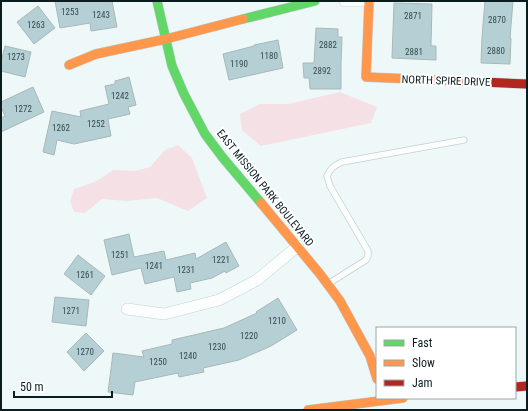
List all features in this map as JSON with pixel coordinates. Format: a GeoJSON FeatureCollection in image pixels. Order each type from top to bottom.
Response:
{"type":"FeatureCollection","features":[{"type":"Feature","properties":{"kind":"street","name":"EAST MISSION PARK BOULEVARD"},"geometry":{"type":"LineString","coordinates":[[157,1],[172,66],[184,94],[205,134],[223,158],[298,246],[328,284],[358,332],[370,356],[376,376]]}},
{"type":"Feature","properties":{"kind":"street"},"geometry":{"type":"LineString","coordinates":[[69,65],[96,54],[166,39],[315,1]]}},
{"type":"Feature","properties":{"kind":"street"},"geometry":{"type":"LineString","coordinates":[[346,1],[369,1]]}},
{"type":"Feature","properties":{"kind":"street","name":"NORTH SPIRE DRIVE"},"geometry":{"type":"LineString","coordinates":[[369,1],[366,77],[527,84]]}},
{"type":"Feature","properties":{"kind":"street"},"geometry":{"type":"LineString","coordinates":[[127,309],[164,314],[219,300],[257,280],[298,246]]}},
{"type":"Feature","properties":{"kind":"street"},"geometry":{"type":"LineString","coordinates":[[516,387],[527,386]]}},
{"type":"Feature","properties":{"kind":"street"},"geometry":{"type":"LineString","coordinates":[[308,410],[380,399]]}},
{"type":"Feature","properties":{"kind":"lane"},"geometry":{"type":"LineString","coordinates":[[328,284],[366,260],[368,256],[368,251],[330,186],[327,176],[330,169],[342,162],[464,140]]}},
{"type":"Feature","properties":{"kind":"shaded area"},"geometry":{"type":"Polygon","coordinates":[[[340,92],[377,107],[371,123],[261,146],[242,130],[240,114],[260,104],[288,104],[340,92]]]}},
{"type":"Feature","properties":{"kind":"shaded area"},"geometry":{"type":"Polygon","coordinates":[[[178,145],[192,158],[207,198],[188,211],[157,198],[127,201],[102,199],[85,213],[74,212],[70,201],[74,189],[97,181],[113,170],[135,171],[150,167],[165,150],[178,145]]]}},
{"type":"Feature","properties":{"kind":"building"},"geometry":{"type":"Polygon","coordinates":[[[55,1],[112,1],[117,27],[91,31],[90,23],[60,28],[55,1]]]}},
{"type":"Feature","properties":{"kind":"building"},"geometry":{"type":"Polygon","coordinates":[[[485,1],[513,1],[510,38],[510,64],[481,63],[485,1]]]}},
{"type":"Feature","properties":{"kind":"building"},"geometry":{"type":"Polygon","coordinates":[[[394,3],[432,4],[431,46],[436,46],[436,60],[392,58],[394,3]]]}},
{"type":"Feature","properties":{"kind":"building"},"geometry":{"type":"Polygon","coordinates":[[[38,6],[55,28],[34,44],[17,22],[38,6]]]}},
{"type":"Feature","properties":{"kind":"building"},"geometry":{"type":"Polygon","coordinates":[[[316,28],[338,29],[338,37],[342,37],[341,89],[310,89],[309,78],[304,78],[303,63],[314,63],[316,28]]]}},
{"type":"Feature","properties":{"kind":"building"},"geometry":{"type":"Polygon","coordinates":[[[278,40],[283,68],[229,80],[223,54],[278,40]]]}},
{"type":"Feature","properties":{"kind":"building"},"geometry":{"type":"Polygon","coordinates":[[[5,46],[31,52],[25,77],[1,71],[1,62],[5,46]]]}},
{"type":"Feature","properties":{"kind":"building"},"geometry":{"type":"Polygon","coordinates":[[[129,77],[136,105],[128,107],[130,114],[108,119],[111,136],[74,144],[57,140],[54,155],[43,152],[52,111],[81,117],[80,111],[109,104],[105,86],[115,84],[115,81],[129,77]]]}},
{"type":"Feature","properties":{"kind":"building"},"geometry":{"type":"Polygon","coordinates":[[[33,87],[44,112],[1,132],[1,118],[5,116],[1,107],[1,102],[33,87]]]}},
{"type":"Feature","properties":{"kind":"building"},"geometry":{"type":"Polygon","coordinates":[[[129,234],[134,257],[164,251],[166,260],[195,253],[196,259],[226,242],[239,266],[212,278],[190,283],[191,289],[177,292],[174,277],[145,284],[141,268],[112,275],[104,240],[129,234]]]}},
{"type":"Feature","properties":{"kind":"building"},"geometry":{"type":"Polygon","coordinates":[[[78,255],[105,276],[91,295],[64,274],[78,255]]]}},
{"type":"Feature","properties":{"kind":"building"},"geometry":{"type":"Polygon","coordinates":[[[55,297],[89,300],[86,326],[52,322],[55,297]]]}},
{"type":"Feature","properties":{"kind":"building"},"geometry":{"type":"Polygon","coordinates":[[[278,298],[297,330],[271,346],[239,360],[203,368],[204,372],[179,377],[178,373],[135,382],[133,395],[108,392],[113,353],[144,357],[142,351],[172,344],[172,340],[224,328],[257,313],[256,312],[278,298]]]}},
{"type":"Feature","properties":{"kind":"building"},"geometry":{"type":"Polygon","coordinates":[[[86,333],[104,351],[84,371],[67,352],[86,333]]]}},
{"type":"Feature","properties":{"kind":"traffic: fast"},"geometry":{"type":"LineString","coordinates":[[157,1],[172,66],[184,94],[205,134],[261,203]]}},
{"type":"Feature","properties":{"kind":"traffic: fast"},"geometry":{"type":"LineString","coordinates":[[243,19],[315,1]]}},
{"type":"Feature","properties":{"kind":"traffic: slow"},"geometry":{"type":"LineString","coordinates":[[369,1],[366,77],[459,81]]}},
{"type":"Feature","properties":{"kind":"traffic: slow"},"geometry":{"type":"LineString","coordinates":[[69,65],[96,54],[166,39],[243,19]]}},
{"type":"Feature","properties":{"kind":"traffic: slow"},"geometry":{"type":"LineString","coordinates":[[261,203],[320,274],[340,301],[370,356],[376,376]]}},
{"type":"Feature","properties":{"kind":"traffic: slow"},"geometry":{"type":"LineString","coordinates":[[308,410],[395,399]]}},
{"type":"Feature","properties":{"kind":"traffic: jam"},"geometry":{"type":"LineString","coordinates":[[459,81],[527,84]]}},
{"type":"Feature","properties":{"kind":"traffic: jam"},"geometry":{"type":"LineString","coordinates":[[516,387],[527,386]]}}]}
